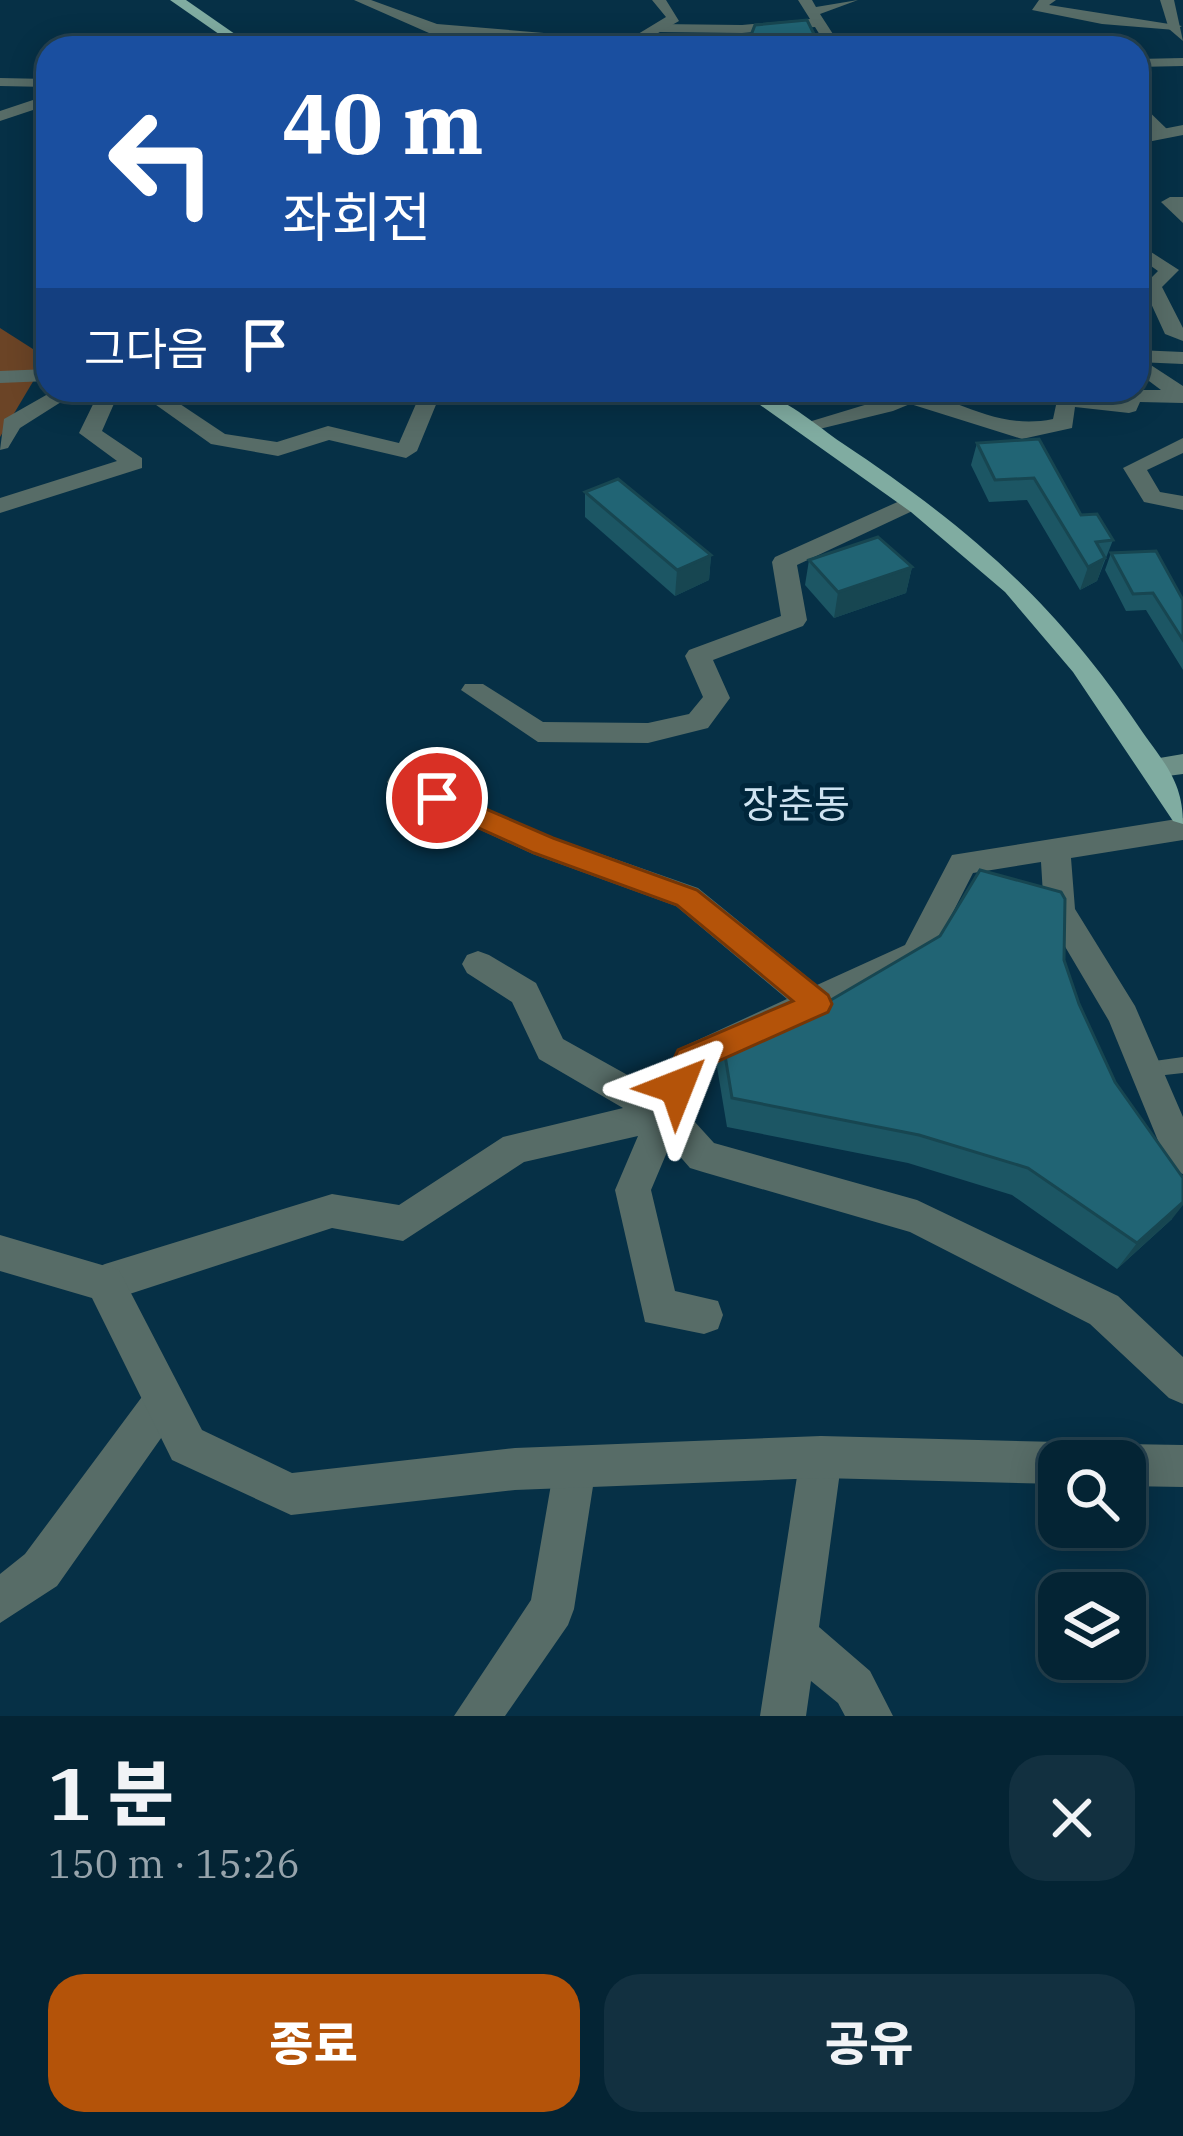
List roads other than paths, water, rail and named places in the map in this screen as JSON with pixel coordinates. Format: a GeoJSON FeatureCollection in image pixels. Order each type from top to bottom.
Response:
{"type":"FeatureCollection","features":[{"type":"Feature","properties":{"kind":"main road"},"geometry":{"type":"LineString","coordinates":[[177,0],[230,36]]}},
{"type":"Feature","properties":{"kind":"main road"},"geometry":{"type":"LineString","coordinates":[[767,402],[913,502],[1014,586],[1048,623],[1183,813]]}},
{"type":"Feature","properties":{"kind":"main road"},"geometry":{"type":"LineString","coordinates":[[1151,768],[1183,764]]}},
{"type":"Feature","properties":{"kind":"street"},"geometry":{"type":"LineString","coordinates":[[362,0],[395,17],[439,28],[533,36]]}},
{"type":"Feature","properties":{"kind":"street"},"geometry":{"type":"LineString","coordinates":[[645,36],[674,18],[659,0]]}},
{"type":"Feature","properties":{"kind":"street"},"geometry":{"type":"LineString","coordinates":[[658,28],[742,29],[850,0]]}},
{"type":"Feature","properties":{"kind":"street"},"geometry":{"type":"LineString","coordinates":[[1049,0],[1037,7],[1179,32],[1167,0]]}},
{"type":"Feature","properties":{"kind":"street"},"geometry":{"type":"LineString","coordinates":[[439,28],[449,36]]}},
{"type":"Feature","properties":{"kind":"street"},"geometry":{"type":"LineString","coordinates":[[1149,63],[1183,62]]}},
{"type":"Feature","properties":{"kind":"street"},"geometry":{"type":"LineString","coordinates":[[0,82],[36,83]]}},
{"type":"Feature","properties":{"kind":"street"},"geometry":{"type":"LineString","coordinates":[[0,116],[36,104]]}},
{"type":"Feature","properties":{"kind":"street"},"geometry":{"type":"LineString","coordinates":[[1149,134],[1183,130]]}},
{"type":"Feature","properties":{"kind":"street"},"geometry":{"type":"LineString","coordinates":[[1149,134],[1183,143]]}},
{"type":"Feature","properties":{"kind":"street"},"geometry":{"type":"LineString","coordinates":[[1183,202],[1170,202],[1183,218]]}},
{"type":"Feature","properties":{"kind":"street"},"geometry":{"type":"LineString","coordinates":[[1149,254],[1176,268],[1152,286],[1172,330],[1183,335]]}},
{"type":"Feature","properties":{"kind":"street"},"geometry":{"type":"LineString","coordinates":[[1149,359],[1183,358]]}},
{"type":"Feature","properties":{"kind":"street"},"geometry":{"type":"LineString","coordinates":[[1149,369],[1183,396]]}},
{"type":"Feature","properties":{"kind":"street"},"geometry":{"type":"LineString","coordinates":[[0,377],[36,376]]}},
{"type":"Feature","properties":{"kind":"street"},"geometry":{"type":"LineString","coordinates":[[1149,395],[1183,396]]}},
{"type":"Feature","properties":{"kind":"street"},"geometry":{"type":"LineString","coordinates":[[0,443],[12,424],[50,402]]}},
{"type":"Feature","properties":{"kind":"street"},"geometry":{"type":"LineString","coordinates":[[0,506],[134,463],[90,433],[104,402]]}},
{"type":"Feature","properties":{"kind":"street"},"geometry":{"type":"LineString","coordinates":[[163,402],[219,439],[278,449],[328,433],[406,451],[427,402]]}},
{"type":"Feature","properties":{"kind":"street"},"geometry":{"type":"LineString","coordinates":[[803,427],[883,402]]}},
{"type":"Feature","properties":{"kind":"street"},"geometry":{"type":"LineString","coordinates":[[933,402],[1022,432],[1064,423],[1065,402]]}},
{"type":"Feature","properties":{"kind":"street"},"geometry":{"type":"LineString","coordinates":[[1083,402],[1129,407],[1129,402]]}},
{"type":"Feature","properties":{"kind":"street"},"geometry":{"type":"LineString","coordinates":[[1183,446],[1134,468],[1152,497],[1183,503]]}},
{"type":"Feature","properties":{"kind":"street"},"geometry":{"type":"LineString","coordinates":[[474,689],[538,732],[647,733],[698,721],[717,698],[698,656],[794,620],[784,562],[913,502]]}},
{"type":"Feature","properties":{"kind":"street"},"geometry":{"type":"LineString","coordinates":[[401,782],[544,845],[687,897],[817,1004]]}},
{"type":"Feature","properties":{"kind":"street"},"geometry":{"type":"LineString","coordinates":[[704,1315],[659,1308],[633,1190],[689,1059],[817,1004],[916,954],[962,863],[1183,829]]}},
{"type":"Feature","properties":{"kind":"street"},"geometry":{"type":"LineString","coordinates":[[1055,850],[1060,911],[1123,1016],[1183,1158]]}},
{"type":"Feature","properties":{"kind":"street"},"geometry":{"type":"LineString","coordinates":[[478,964],[524,993],[550,1049],[665,1114],[703,1156],[917,1217],[1104,1310],[1183,1384]]}},
{"type":"Feature","properties":{"kind":"street"},"geometry":{"type":"LineString","coordinates":[[0,1252],[105,1283],[332,1211],[404,1223],[517,1148],[665,1114]]}},
{"type":"Feature","properties":{"kind":"street"},"geometry":{"type":"LineString","coordinates":[[105,1283],[187,1445],[291,1495],[575,1467],[821,1457],[1038,1462]]}},
{"type":"Feature","properties":{"kind":"street"},"geometry":{"type":"LineString","coordinates":[[0,1601],[41,1570],[164,1400]]}},
{"type":"Feature","properties":{"kind":"street"},"geometry":{"type":"LineString","coordinates":[[783,1716],[821,1457]]}},
{"type":"Feature","properties":{"kind":"street"},"geometry":{"type":"LineString","coordinates":[[1146,1465],[1183,1466]]}},
{"type":"Feature","properties":{"kind":"street"},"geometry":{"type":"LineString","coordinates":[[477,1716],[552,1610],[575,1467]]}},
{"type":"Feature","properties":{"kind":"street"},"geometry":{"type":"LineString","coordinates":[[795,1637],[854,1687],[870,1716]]}},
{"type":"Feature","properties":{"kind":"lane"},"geometry":{"type":"LineString","coordinates":[[1147,1070],[1183,1065]]}},
{"type":"Feature","properties":{"kind":"district","name":"장춘동"},"geometry":{"type":"Point","coordinates":[796,804]}}]}
